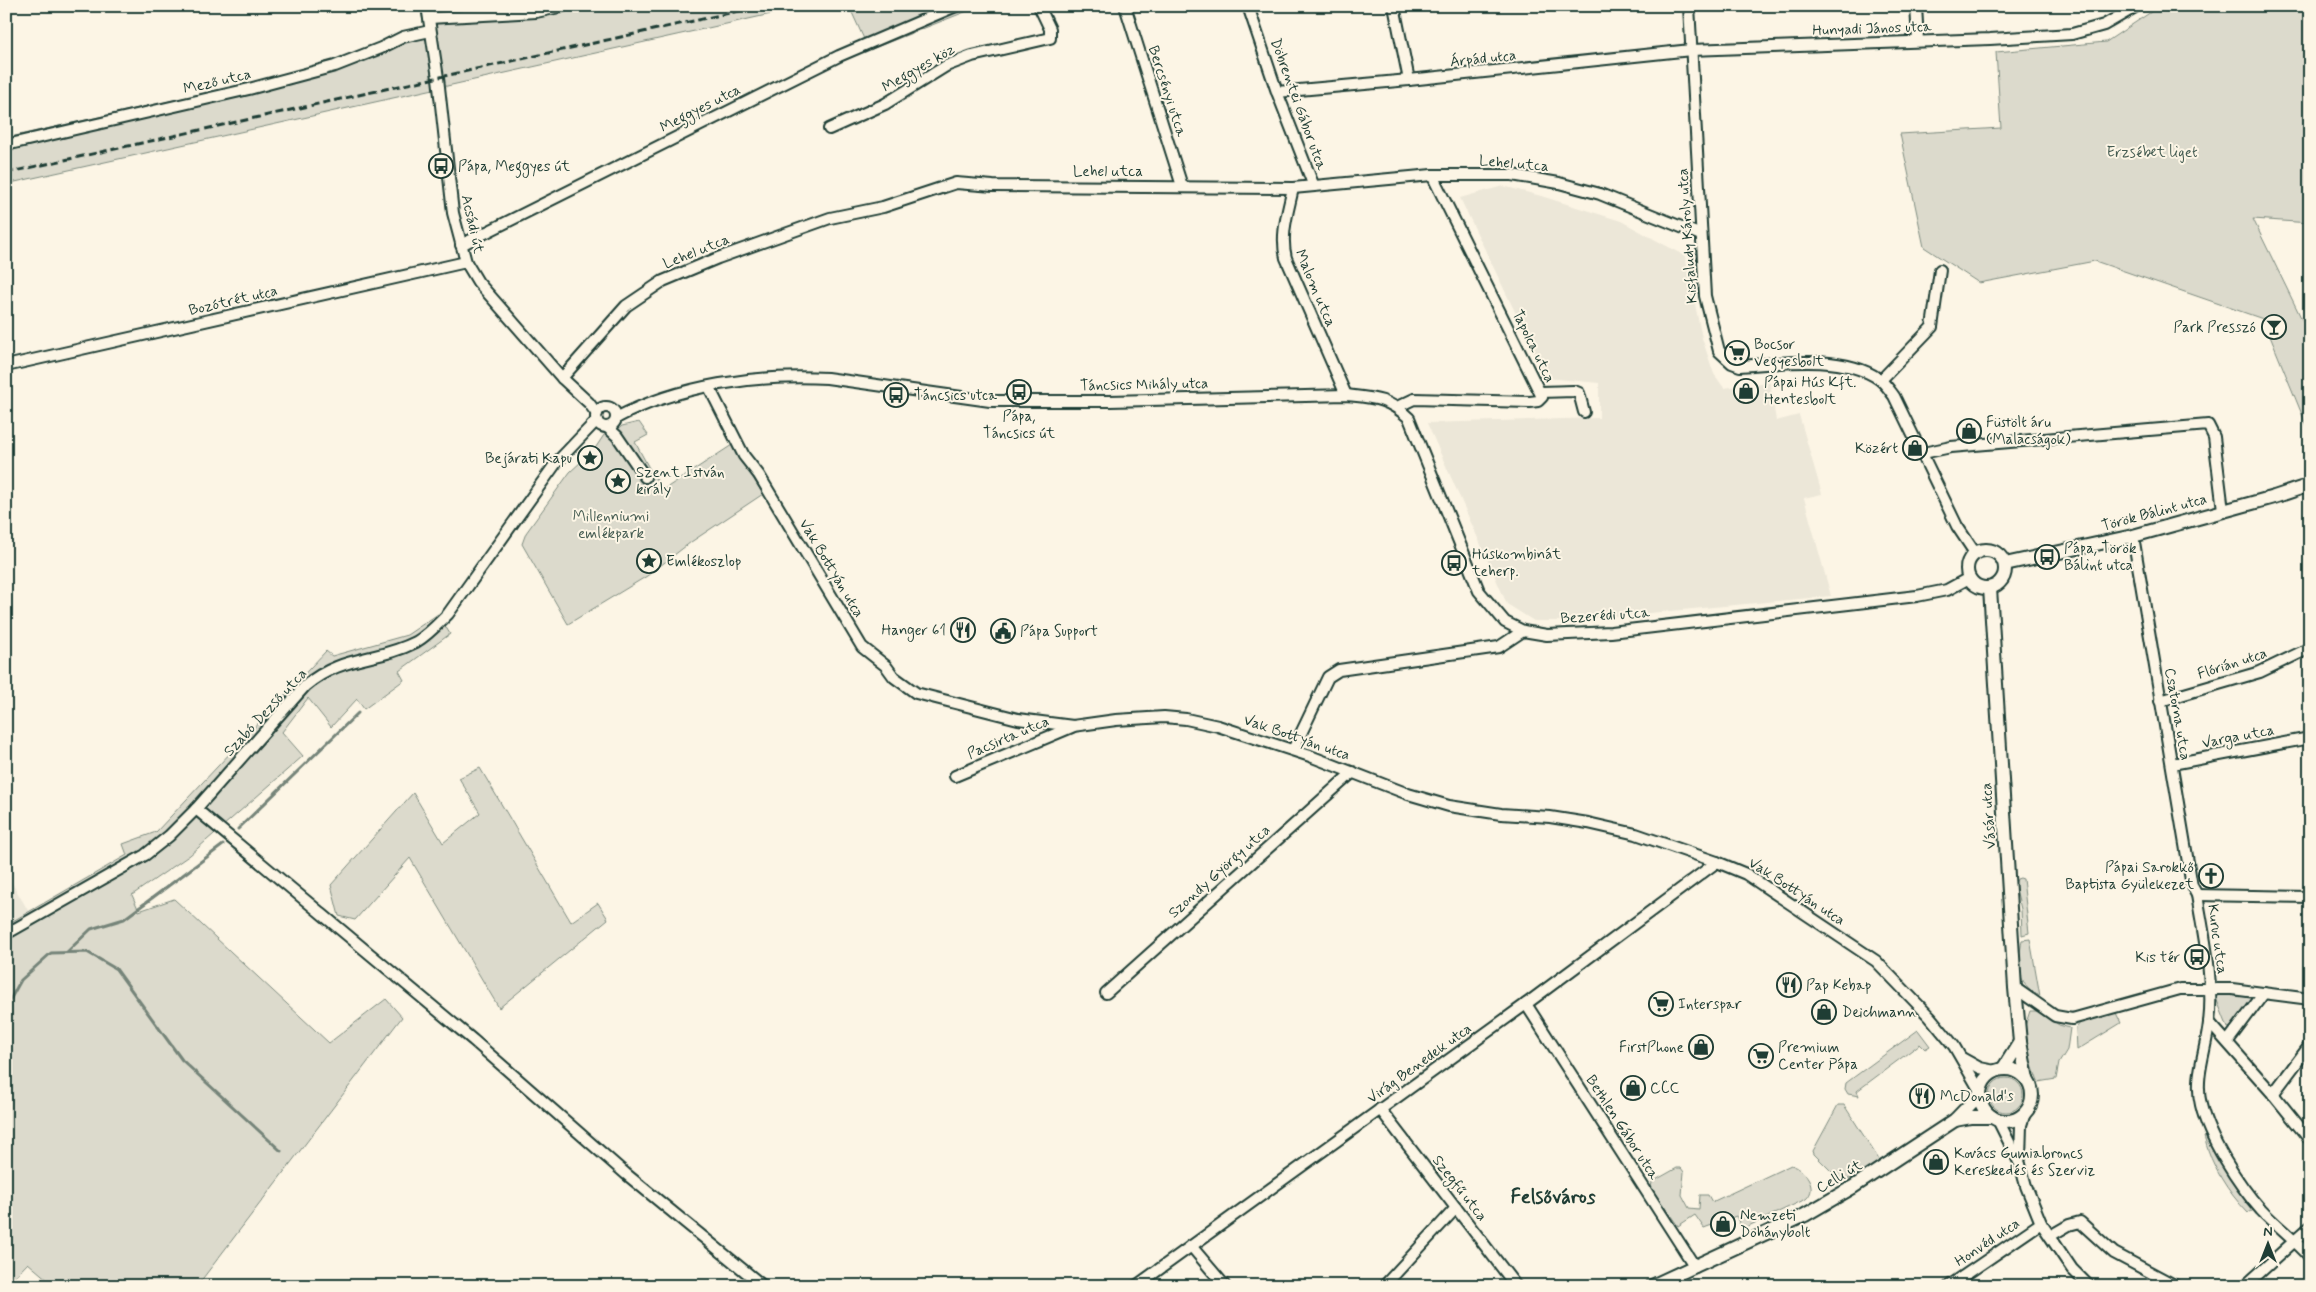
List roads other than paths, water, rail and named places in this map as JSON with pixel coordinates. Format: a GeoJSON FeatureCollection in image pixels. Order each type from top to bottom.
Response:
{"type":"FeatureCollection","features":[{"type":"Feature","properties":{"kind":"street","name":"Acsádi út"},"geometry":{"type":"LineString","coordinates":[[427,6],[453,213],[466,262],[478,282],[562,378],[606,418]]}},
{"type":"Feature","properties":{"kind":"street"},"geometry":{"type":"LineString","coordinates":[[429,18],[536,12],[564,6]]}},
{"type":"Feature","properties":{"kind":"street","name":"Meggyes utca"},"geometry":{"type":"LineString","coordinates":[[462,245],[839,56],[956,6]]}},
{"type":"Feature","properties":{"kind":"street","name":"Meggyes köz"},"geometry":{"type":"LineString","coordinates":[[828,129],[885,104],[946,66],[972,56],[1050,38],[1050,29],[1039,6]]}},
{"type":"Feature","properties":{"kind":"street","name":"Bercsényi utca"},"geometry":{"type":"LineString","coordinates":[[1124,6],[1182,186]]}},
{"type":"Feature","properties":{"kind":"street","name":"Döbrentei Gábor utca"},"geometry":{"type":"LineString","coordinates":[[1248,6],[1277,92],[1312,184]]}},
{"type":"Feature","properties":{"kind":"street"},"geometry":{"type":"LineString","coordinates":[[1394,6],[1409,80]]}},
{"type":"Feature","properties":{"kind":"street","name":"Kisfaludy Károly utca"},"geometry":{"type":"LineString","coordinates":[[1689,6],[1706,307],[1715,342],[1725,359],[1740,366],[1796,362],[1838,364],[1863,370],[1881,380]]}},
{"type":"Feature","properties":{"kind":"street"},"geometry":{"type":"LineString","coordinates":[[1916,6],[1918,41]]}},
{"type":"Feature","properties":{"kind":"street","name":"Hunyadi János utca"},"geometry":{"type":"LineString","coordinates":[[1691,50],[1990,39],[2083,32],[2104,25],[2136,6]]}},
{"type":"Feature","properties":{"kind":"street","name":"Mező utca"},"geometry":{"type":"LineString","coordinates":[[6,146],[240,91],[335,66],[403,37],[430,31]]}},
{"type":"Feature","properties":{"kind":"street","name":"Árpád utca"},"geometry":{"type":"LineString","coordinates":[[1277,92],[1691,50]]}},
{"type":"Feature","properties":{"kind":"street","name":"Lehel utca"},"geometry":{"type":"LineString","coordinates":[[562,378],[626,306],[641,294],[663,281],[718,258],[830,218],[883,207],[956,183],[1002,186],[1292,188],[1312,184],[1432,175],[1512,175],[1559,183],[1619,200],[1701,235]]}},
{"type":"Feature","properties":{"kind":"street","name":"Tapolca utca"},"geometry":{"type":"LineString","coordinates":[[1397,407],[1414,399],[1530,402],[1538,401],[1542,397],[1432,175]]}},
{"type":"Feature","properties":{"kind":"street","name":"Malom utca"},"geometry":{"type":"LineString","coordinates":[[1292,188],[1283,233],[1283,246],[1286,258],[1346,395]]}},
{"type":"Feature","properties":{"kind":"street","name":"Bozótrét utca"},"geometry":{"type":"LineString","coordinates":[[6,366],[466,262]]}},
{"type":"Feature","properties":{"kind":"street"},"geometry":{"type":"LineString","coordinates":[[1940,270],[1932,327],[1881,380],[1894,396],[1957,526],[1975,553]]}},
{"type":"Feature","properties":{"kind":"street","name":"Táncsics Mihály utca"},"geometry":{"type":"LineString","coordinates":[[606,418],[679,393],[754,379],[802,376],[990,401],[1110,401],[1346,395],[1379,398],[1397,407],[1409,418],[1479,591],[1506,622],[1523,631]]}},
{"type":"Feature","properties":{"kind":"street","name":"Vak Bottyán utca"},"geometry":{"type":"LineString","coordinates":[[709,387],[744,456],[760,475],[862,647],[916,693],[1024,720],[1073,726],[1116,720],[1186,719],[1218,726],[1293,750],[1408,794],[1449,806],[1501,814],[1550,817],[1636,834],[1717,862],[1746,874],[1876,961],[1930,1017],[1961,1058],[1980,1092]]}},
{"type":"Feature","properties":{"kind":"street"},"geometry":{"type":"LineString","coordinates":[[1541,392],[1574,391],[1579,393],[1584,412]]}},
{"type":"Feature","properties":{"kind":"street"},"geometry":{"type":"LineString","coordinates":[[606,418],[645,477]]}},
{"type":"Feature","properties":{"kind":"street","name":"Szabó Dezső utca"},"geometry":{"type":"LineString","coordinates":[[6,934],[145,855],[169,836],[196,809],[305,686],[316,677],[351,661],[390,651],[417,641],[448,614],[556,463],[586,433],[606,418]]}},
{"type":"Feature","properties":{"kind":"street"},"geometry":{"type":"LineString","coordinates":[[1923,453],[1951,447],[2208,425],[2213,434],[2223,510]]}},
{"type":"Feature","properties":{"kind":"street","name":"Török Bálint utca"},"geometry":{"type":"LineString","coordinates":[[2005,564],[2133,536],[2274,497],[2310,485]]}},
{"type":"Feature","properties":{"kind":"street","name":"Csatorna utca"},"geometry":{"type":"LineString","coordinates":[[2133,536],[2192,886],[2196,895]]}},
{"type":"Feature","properties":{"kind":"street"},"geometry":{"type":"LineString","coordinates":[[1987,550],[1993,551],[2003,558],[2005,564],[2005,576],[1996,586],[1990,588],[1978,587],[1969,578],[1967,564],[1975,553],[1987,550]]}},
{"type":"Feature","properties":{"kind":"street","name":"Bezerédi utca"},"geometry":{"type":"LineString","coordinates":[[1523,631],[1547,635],[1611,632],[1907,597],[1947,590],[1969,578]]}},
{"type":"Feature","properties":{"kind":"street","name":"Vásár utca"},"geometry":{"type":"LineString","coordinates":[[1990,588],[2015,988],[2020,1042],[2026,1079]]}},
{"type":"Feature","properties":{"kind":"street"},"geometry":{"type":"LineString","coordinates":[[1293,750],[1328,676],[1339,670],[1500,647],[1523,631]]}},
{"type":"Feature","properties":{"kind":"street","name":"Flórián utca"},"geometry":{"type":"LineString","coordinates":[[2160,701],[2260,672],[2310,648]]}},
{"type":"Feature","properties":{"kind":"street","name":"Pacsirta utca"},"geometry":{"type":"LineString","coordinates":[[955,776],[1073,726]]}},
{"type":"Feature","properties":{"kind":"street","name":"Varga utca"},"geometry":{"type":"LineString","coordinates":[[2172,764],[2310,738]]}},
{"type":"Feature","properties":{"kind":"street","name":"Szondy György utca"},"geometry":{"type":"LineString","coordinates":[[1106,992],[1353,772]]}},
{"type":"Feature","properties":{"kind":"street"},"geometry":{"type":"LineString","coordinates":[[196,809],[473,1040],[626,1174],[763,1286]]}},
{"type":"Feature","properties":{"kind":"street","name":"Virág Benedek utca"},"geometry":{"type":"LineString","coordinates":[[1136,1286],[1526,1004],[1717,862]]}},
{"type":"Feature","properties":{"kind":"street"},"geometry":{"type":"LineString","coordinates":[[2196,895],[2310,897]]}},
{"type":"Feature","properties":{"kind":"street","name":"Kuruc utca"},"geometry":{"type":"LineString","coordinates":[[2196,895],[2210,973],[2209,987]]}},
{"type":"Feature","properties":{"kind":"street"},"geometry":{"type":"LineString","coordinates":[[2209,987],[2209,1022],[2199,1072],[2200,1105],[2234,1176],[2262,1210],[2310,1257]]}},
{"type":"Feature","properties":{"kind":"street"},"geometry":{"type":"LineString","coordinates":[[2015,988],[2055,1016],[2072,1019],[2180,989],[2209,987],[2310,999]]}},
{"type":"Feature","properties":{"kind":"street"},"geometry":{"type":"LineString","coordinates":[[2228,1041],[2264,993]]}},
{"type":"Feature","properties":{"kind":"street","name":"Bethlen Gábor utca"},"geometry":{"type":"LineString","coordinates":[[1526,1004],[1695,1266]]}},
{"type":"Feature","properties":{"kind":"street"},"geometry":{"type":"LineString","coordinates":[[2209,1022],[2228,1041],[2310,1140]]}},
{"type":"Feature","properties":{"kind":"street"},"geometry":{"type":"LineString","coordinates":[[2020,1042],[1999,1070],[1986,1078],[1980,1092],[1983,1108],[1995,1119],[2009,1138],[2020,1164],[2026,1186],[2042,1223],[2072,1269],[2089,1286]]}},
{"type":"Feature","properties":{"kind":"street"},"geometry":{"type":"LineString","coordinates":[[2273,1094],[2310,1045]]}},
{"type":"Feature","properties":{"kind":"street","name":"Vak Bottyán utca"},"geometry":{"type":"LineString","coordinates":[[1961,1058],[1980,1068],[1999,1070]]}},
{"type":"Feature","properties":{"kind":"street"},"geometry":{"type":"LineString","coordinates":[[1999,1070],[2016,1071],[2026,1079],[2032,1091],[2032,1099],[2021,1124],[2020,1164]]}},
{"type":"Feature","properties":{"kind":"street","name":"Celli út"},"geometry":{"type":"LineString","coordinates":[[1652,1286],[1805,1215],[1853,1187],[1955,1120],[1980,1092]]}},
{"type":"Feature","properties":{"kind":"street","name":"Szegfű utca"},"geometry":{"type":"LineString","coordinates":[[1380,1109],[1516,1286]]}},
{"type":"Feature","properties":{"kind":"street"},"geometry":{"type":"LineString","coordinates":[[1995,1119],[2008,1121],[2018,1119],[2025,1113]]}},
{"type":"Feature","properties":{"kind":"street","name":"Celli út"},"geometry":{"type":"LineString","coordinates":[[1955,1120],[1971,1117],[1995,1119]]}},
{"type":"Feature","properties":{"kind":"street"},"geometry":{"type":"LineString","coordinates":[[1384,1286],[1456,1208]]}},
{"type":"Feature","properties":{"kind":"street"},"geometry":{"type":"LineString","coordinates":[[2050,1236],[2069,1225],[2080,1222],[2114,1253],[2176,1286]]}},
{"type":"Feature","properties":{"kind":"street","name":"Honvéd utca"},"geometry":{"type":"LineString","coordinates":[[1949,1286],[2042,1223]]}},
{"type":"Feature","properties":{"kind":"street"},"geometry":{"type":"LineString","coordinates":[[2245,1286],[2310,1227]]}},
{"type":"Feature","properties":{"kind":"street"},"geometry":{"type":"LineString","coordinates":[[1191,1246],[1225,1286]]}},
{"type":"Feature","properties":{"kind":"waterway"},"geometry":{"type":"LineString","coordinates":[[238,829],[358,713]]}},
{"type":"Feature","properties":{"kind":"waterway"},"geometry":{"type":"LineString","coordinates":[[67,952],[91,929],[124,919],[223,845]]}},
{"type":"Feature","properties":{"kind":"waterway"},"geometry":{"type":"LineString","coordinates":[[6,1007],[21,980],[51,953],[87,952],[116,969],[182,1060],[281,1151]]}},
{"type":"Feature","properties":{"kind":"railway"},"geometry":{"type":"LineString","coordinates":[[6,173],[761,6]]}},
{"type":"Feature","properties":{"kind":"place","name":"Pápa, Meggyes út"},"geometry":{"type":"Point","coordinates":[441,166]}},
{"type":"Feature","properties":{"kind":"place","name":"Park Presszó"},"geometry":{"type":"Point","coordinates":[2274,327]}},
{"type":"Feature","properties":{"kind":"place","name":"Bocsor Vegyesbolt"},"geometry":{"type":"Point","coordinates":[1737,353]}},
{"type":"Feature","properties":{"kind":"place","name":"Pápai Hús Kft. Hentesbolt"},"geometry":{"type":"Point","coordinates":[1746,391]}},
{"type":"Feature","properties":{"kind":"place","name":"Pápa, Táncsics út"},"geometry":{"type":"Point","coordinates":[1019,392]}},
{"type":"Feature","properties":{"kind":"place","name":"Táncsics utca"},"geometry":{"type":"Point","coordinates":[896,395]}},
{"type":"Feature","properties":{"kind":"place","name":"Füstölt áru (Malacságok)"},"geometry":{"type":"Point","coordinates":[1969,431]}},
{"type":"Feature","properties":{"kind":"place","name":"Közért"},"geometry":{"type":"Point","coordinates":[1915,448]}},
{"type":"Feature","properties":{"kind":"place","name":"Bejárati Kapu"},"geometry":{"type":"Point","coordinates":[590,458]}},
{"type":"Feature","properties":{"kind":"place","name":"Szent István király"},"geometry":{"type":"Point","coordinates":[618,481]}},
{"type":"Feature","properties":{"kind":"place","name":"Pápa, Török Bálint utca"},"geometry":{"type":"Point","coordinates":[2047,557]}},
{"type":"Feature","properties":{"kind":"place","name":"Emlékoszlop"},"geometry":{"type":"Point","coordinates":[649,561]}},
{"type":"Feature","properties":{"kind":"place","name":"Húskombinát teherp."},"geometry":{"type":"Point","coordinates":[1454,563]}},
{"type":"Feature","properties":{"kind":"place","name":"Hanger 61"},"geometry":{"type":"Point","coordinates":[963,630]}},
{"type":"Feature","properties":{"kind":"place","name":"Pápa Support"},"geometry":{"type":"Point","coordinates":[1003,631]}},
{"type":"Feature","properties":{"kind":"place","name":"Pápai Sarokkő Baptista Gyülekezet"},"geometry":{"type":"Point","coordinates":[2211,876]}},
{"type":"Feature","properties":{"kind":"place","name":"Kis tér"},"geometry":{"type":"Point","coordinates":[2197,957]}},
{"type":"Feature","properties":{"kind":"place","name":"Pap Kebap"},"geometry":{"type":"Point","coordinates":[1789,985]}},
{"type":"Feature","properties":{"kind":"place","name":"Interspar"},"geometry":{"type":"Point","coordinates":[1661,1004]}},
{"type":"Feature","properties":{"kind":"place","name":"Deichmann"},"geometry":{"type":"Point","coordinates":[1824,1012]}},
{"type":"Feature","properties":{"kind":"place","name":"FirstPhone"},"geometry":{"type":"Point","coordinates":[1701,1047]}},
{"type":"Feature","properties":{"kind":"place","name":"Premium Center Pápa"},"geometry":{"type":"Point","coordinates":[1761,1056]}},
{"type":"Feature","properties":{"kind":"place","name":"CCC"},"geometry":{"type":"Point","coordinates":[1633,1088]}},
{"type":"Feature","properties":{"kind":"place","name":"McDonald's"},"geometry":{"type":"Point","coordinates":[1922,1096]}},
{"type":"Feature","properties":{"kind":"place","name":"Kovács Gumiabroncs Kereskedés és Szerviz"},"geometry":{"type":"Point","coordinates":[1936,1162]}},
{"type":"Feature","properties":{"kind":"place","name":"Nemzeti Dohánybolt"},"geometry":{"type":"Point","coordinates":[1723,1224]}},
{"type":"Feature","properties":{"kind":"district","name":"Felsőváros"},"geometry":{"type":"Point","coordinates":[1553,1196]}},
{"type":"Feature","properties":{"kind":"park label","name":"Erzsébet liget"},"geometry":{"type":"Point","coordinates":[2152,152]}},
{"type":"Feature","properties":{"kind":"park label","name":"Millenniumi emlékpark"},"geometry":{"type":"Point","coordinates":[611,524]}}]}
